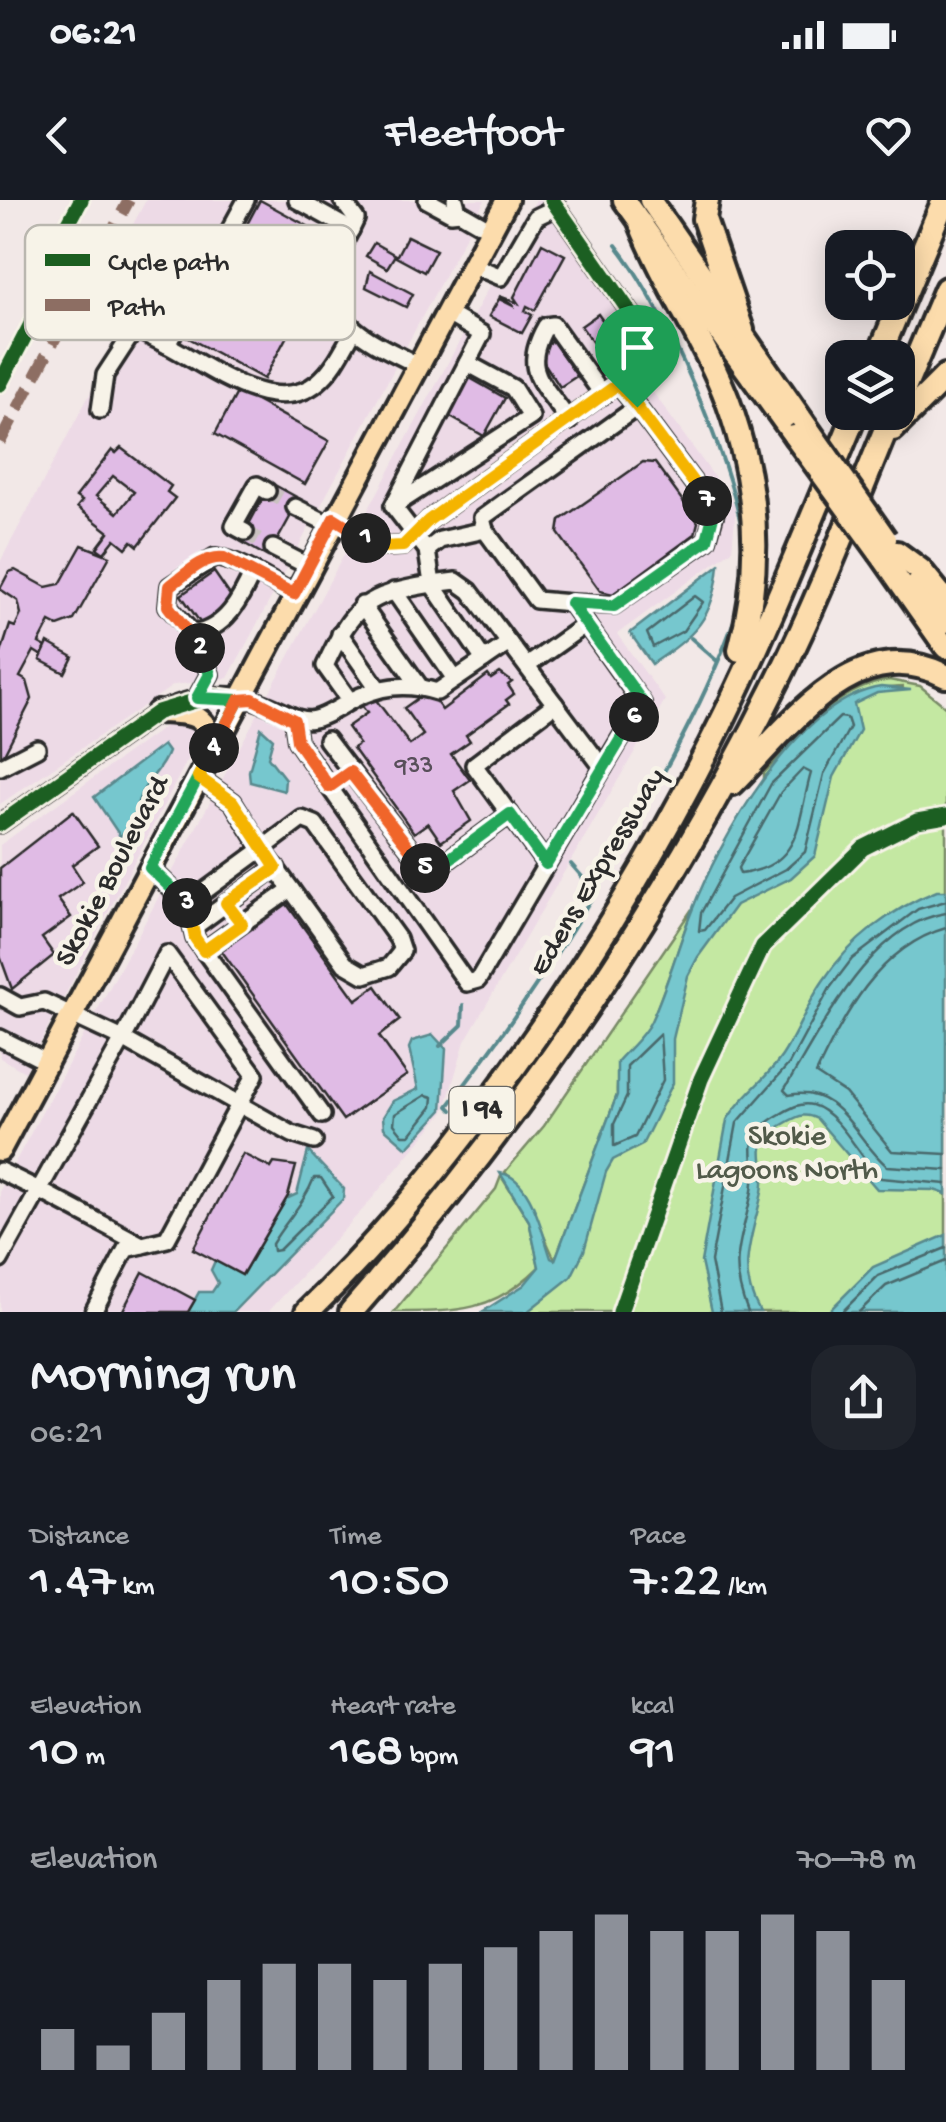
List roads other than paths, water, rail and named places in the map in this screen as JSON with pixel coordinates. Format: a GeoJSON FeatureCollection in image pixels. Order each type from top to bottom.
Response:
{"type":"FeatureCollection","features":[{"type":"Feature","properties":{"kind":"highway"},"geometry":{"type":"LineString","coordinates":[[706,200],[704,219],[742,330]]}},
{"type":"Feature","properties":{"kind":"highway"},"geometry":{"type":"LineString","coordinates":[[916,267],[923,200]]}},
{"type":"Feature","properties":{"kind":"highway"},"geometry":{"type":"LineString","coordinates":[[886,340],[944,200]]}},
{"type":"Feature","properties":{"kind":"highway"},"geometry":{"type":"LineString","coordinates":[[641,224],[655,261],[728,400],[749,477],[758,556],[751,610],[720,725]]}},
{"type":"Feature","properties":{"kind":"highway"},"geometry":{"type":"LineString","coordinates":[[915,363],[946,289]]}},
{"type":"Feature","properties":{"kind":"highway"},"geometry":{"type":"LineString","coordinates":[[880,442],[946,376]]}},
{"type":"Feature","properties":{"kind":"highway","name":"Edens Expressway"},"geometry":{"type":"LineString","coordinates":[[308,1312],[400,1210],[481,1111],[568,986],[720,725],[848,430]]}},
{"type":"Feature","properties":{"kind":"highway","name":"Edens Expressway"},"geometry":{"type":"LineString","coordinates":[[351,1312],[436,1215],[531,1092],[607,984],[716,799],[781,674],[886,430]]}},
{"type":"Feature","properties":{"kind":"highway"},"geometry":{"type":"LineString","coordinates":[[888,549],[920,570],[946,602]]}},
{"type":"Feature","properties":{"kind":"highway"},"geometry":{"type":"LineString","coordinates":[[716,799],[822,694],[866,665],[904,662],[946,676]]}},
{"type":"Feature","properties":{"kind":"main road","name":"Skokie Boulevard"},"geometry":{"type":"LineString","coordinates":[[0,1150],[308,566],[507,200]]}},
{"type":"Feature","properties":{"kind":"main road"},"geometry":{"type":"LineString","coordinates":[[624,200],[946,622]]}},
{"type":"Feature","properties":{"kind":"main road"},"geometry":{"type":"LineString","coordinates":[[650,200],[742,330],[798,428]]}},
{"type":"Feature","properties":{"kind":"main road"},"geometry":{"type":"LineString","coordinates":[[888,549],[946,648]]}},
{"type":"Feature","properties":{"kind":"main road"},"geometry":{"type":"LineString","coordinates":[[158,712],[199,718],[208,727],[212,752]]}},
{"type":"Feature","properties":{"kind":"street"},"geometry":{"type":"LineString","coordinates":[[232,225],[246,200]]}},
{"type":"Feature","properties":{"kind":"street"},"geometry":{"type":"LineString","coordinates":[[297,200],[342,225]]}},
{"type":"Feature","properties":{"kind":"street"},"geometry":{"type":"LineString","coordinates":[[342,200],[356,219],[353,225]]}},
{"type":"Feature","properties":{"kind":"street"},"geometry":{"type":"LineString","coordinates":[[427,200],[451,213],[458,206],[491,230]]}},
{"type":"Feature","properties":{"kind":"street"},"geometry":{"type":"LineString","coordinates":[[295,507],[333,521],[381,547],[403,546],[429,520],[647,362],[648,338],[555,203],[536,217],[501,277],[472,265]]}},
{"type":"Feature","properties":{"kind":"street"},"geometry":{"type":"LineString","coordinates":[[394,506],[482,334],[446,313]]}},
{"type":"Feature","properties":{"kind":"street"},"geometry":{"type":"LineString","coordinates":[[569,420],[532,367],[534,348],[546,326],[553,324],[602,395]]}},
{"type":"Feature","properties":{"kind":"street"},"geometry":{"type":"LineString","coordinates":[[355,331],[417,366]]}},
{"type":"Feature","properties":{"kind":"street"},"geometry":{"type":"LineString","coordinates":[[100,410],[105,375],[128,340]]}},
{"type":"Feature","properties":{"kind":"street"},"geometry":{"type":"LineString","coordinates":[[157,340],[264,394],[290,396],[317,384],[347,340]]}},
{"type":"Feature","properties":{"kind":"street"},"geometry":{"type":"LineString","coordinates":[[167,345],[170,340]]}},
{"type":"Feature","properties":{"kind":"street"},"geometry":{"type":"LineString","coordinates":[[466,364],[513,388],[546,438]]}},
{"type":"Feature","properties":{"kind":"street"},"geometry":{"type":"LineString","coordinates":[[618,384],[637,407],[714,512],[707,540],[614,606],[536,600],[485,530],[482,518],[637,407]]}},
{"type":"Feature","properties":{"kind":"street"},"geometry":{"type":"LineString","coordinates":[[394,506],[532,417]]}},
{"type":"Feature","properties":{"kind":"street"},"geometry":{"type":"LineString","coordinates":[[245,532],[234,526],[256,485],[267,491]]}},
{"type":"Feature","properties":{"kind":"street"},"geometry":{"type":"LineString","coordinates":[[394,506],[427,550],[432,584],[484,660]]}},
{"type":"Feature","properties":{"kind":"street"},"geometry":{"type":"LineString","coordinates":[[427,550],[440,540],[485,530]]}},
{"type":"Feature","properties":{"kind":"street"},"geometry":{"type":"LineString","coordinates":[[273,548],[308,566]]}},
{"type":"Feature","properties":{"kind":"street"},"geometry":{"type":"LineString","coordinates":[[197,698],[210,674],[193,634],[168,606],[170,586],[214,556],[294,594]]}},
{"type":"Feature","properties":{"kind":"street"},"geometry":{"type":"LineString","coordinates":[[193,634],[202,633],[236,609],[253,572]]}},
{"type":"Feature","properties":{"kind":"street"},"geometry":{"type":"LineString","coordinates":[[350,702],[325,666],[348,618],[362,605],[394,591],[461,582],[604,768]]}},
{"type":"Feature","properties":{"kind":"street"},"geometry":{"type":"LineString","coordinates":[[394,591],[456,679]]}},
{"type":"Feature","properties":{"kind":"street"},"geometry":{"type":"LineString","coordinates":[[294,720],[297,741],[467,983],[478,980],[642,702],[571,603]]}},
{"type":"Feature","properties":{"kind":"street"},"geometry":{"type":"LineString","coordinates":[[362,605],[420,687]]}},
{"type":"Feature","properties":{"kind":"street"},"geometry":{"type":"LineString","coordinates":[[526,666],[586,624]]}},
{"type":"Feature","properties":{"kind":"street"},"geometry":{"type":"LineString","coordinates":[[340,634],[378,687]]}},
{"type":"Feature","properties":{"kind":"street"},"geometry":{"type":"LineString","coordinates":[[0,824],[158,712],[197,698],[253,699],[294,720],[321,720],[378,687],[420,687],[437,692],[509,642]]}},
{"type":"Feature","properties":{"kind":"street"},"geometry":{"type":"LineString","coordinates":[[546,864],[474,765],[555,704]]}},
{"type":"Feature","properties":{"kind":"street"},"geometry":{"type":"LineString","coordinates":[[327,740],[429,874],[510,814]]}},
{"type":"Feature","properties":{"kind":"street"},"geometry":{"type":"LineString","coordinates":[[0,767],[37,748]]}},
{"type":"Feature","properties":{"kind":"street"},"geometry":{"type":"LineString","coordinates":[[329,787],[350,772]]}},
{"type":"Feature","properties":{"kind":"street"},"geometry":{"type":"LineString","coordinates":[[187,904],[262,849],[302,819],[315,824],[402,951],[389,967],[364,976],[345,964],[262,849],[233,802],[198,777]]}},
{"type":"Feature","properties":{"kind":"street"},"geometry":{"type":"LineString","coordinates":[[150,868],[187,904],[192,928],[204,951],[322,1115]]}},
{"type":"Feature","properties":{"kind":"street"},"geometry":{"type":"LineString","coordinates":[[192,928],[276,868]]}},
{"type":"Feature","properties":{"kind":"street"},"geometry":{"type":"LineString","coordinates":[[204,951],[291,889]]}},
{"type":"Feature","properties":{"kind":"street"},"geometry":{"type":"LineString","coordinates":[[226,903],[242,924]]}},
{"type":"Feature","properties":{"kind":"street"},"geometry":{"type":"LineString","coordinates":[[0,1260],[167,954],[255,1075],[167,1240],[126,1250],[93,1312]]}},
{"type":"Feature","properties":{"kind":"street"},"geometry":{"type":"LineString","coordinates":[[0,996],[20,1007],[44,1002],[74,1013],[292,1134],[314,1140]]}},
{"type":"Feature","properties":{"kind":"street"},"geometry":{"type":"LineString","coordinates":[[0,1038],[47,1062]]}},
{"type":"Feature","properties":{"kind":"street"},"geometry":{"type":"LineString","coordinates":[[0,1170],[142,1246]]}},
{"type":"Feature","properties":{"kind":"water"},"geometry":{"type":"Polygon","coordinates":[[[719,565],[712,599],[700,624],[652,664],[630,633],[719,565]]]}},
{"type":"Feature","properties":{"kind":"water"},"geometry":{"type":"Polygon","coordinates":[[[881,687],[911,690],[877,693],[854,704],[860,730],[834,777],[815,856],[791,878],[736,905],[688,976],[673,1039],[673,1083],[642,1145],[613,1160],[606,1172],[584,1251],[571,1277],[527,1312],[482,1312],[524,1285],[539,1267],[529,1221],[500,1173],[511,1176],[527,1195],[555,1260],[617,1095],[617,1062],[651,1021],[691,913],[741,813],[791,745],[819,718],[850,697],[881,687]]]}},
{"type":"Feature","properties":{"kind":"water"},"geometry":{"type":"Polygon","coordinates":[[[261,728],[273,739],[268,757],[285,779],[284,791],[250,782],[249,771],[261,728]]]}},
{"type":"Feature","properties":{"kind":"water"},"geometry":{"type":"Polygon","coordinates":[[[163,745],[168,752],[120,836],[94,797],[163,745]]]}},
{"type":"Feature","properties":{"kind":"water"},"geometry":{"type":"Polygon","coordinates":[[[937,891],[946,891],[946,1194],[934,1190],[877,1189],[817,1119],[806,1115],[793,1119],[775,1129],[763,1144],[762,1192],[747,1267],[760,1312],[712,1312],[701,1262],[727,1120],[782,1056],[817,990],[846,952],[888,917],[937,891]]]}},
{"type":"Feature","properties":{"kind":"water"},"geometry":{"type":"Polygon","coordinates":[[[433,1035],[446,1049],[442,1110],[407,1148],[384,1128],[383,1117],[393,1101],[418,1089],[409,1048],[412,1041],[433,1035]]]}},
{"type":"Feature","properties":{"kind":"water"},"geometry":{"type":"Polygon","coordinates":[[[308,1151],[344,1189],[343,1199],[233,1312],[188,1312],[199,1292],[212,1292],[218,1283],[211,1270],[215,1261],[242,1275],[286,1199],[297,1194],[308,1151]]]}},
{"type":"Feature","properties":{"kind":"water"},"geometry":{"type":"Polygon","coordinates":[[[946,1235],[946,1312],[828,1312],[873,1267],[946,1235]]]}},
{"type":"Feature","properties":{"kind":"waterway"},"geometry":{"type":"LineString","coordinates":[[616,245],[655,305],[693,384],[725,467],[743,536]]}},
{"type":"Feature","properties":{"kind":"waterway"},"geometry":{"type":"LineString","coordinates":[[452,1110],[448,1106],[549,965],[639,817],[706,689],[738,609]]}},
{"type":"Feature","properties":{"kind":"waterway"},"geometry":{"type":"LineString","coordinates":[[691,638],[717,661]]}},
{"type":"Feature","properties":{"kind":"waterway"},"geometry":{"type":"LineString","coordinates":[[571,864],[596,893]]}},
{"type":"Feature","properties":{"kind":"waterway"},"geometry":{"type":"LineString","coordinates":[[440,1046],[462,1025],[463,1005]]}},
{"type":"Feature","properties":{"kind":"tunnel"},"geometry":{"type":"LineString","coordinates":[[267,491],[295,507]]}},
{"type":"Feature","properties":{"kind":"tunnel"},"geometry":{"type":"LineString","coordinates":[[245,532],[273,548]]}},
{"type":"Feature","properties":{"kind":"park label","name":"Skokie Lagoons North"},"geometry":{"type":"Point","coordinates":[787,1155]}}]}
